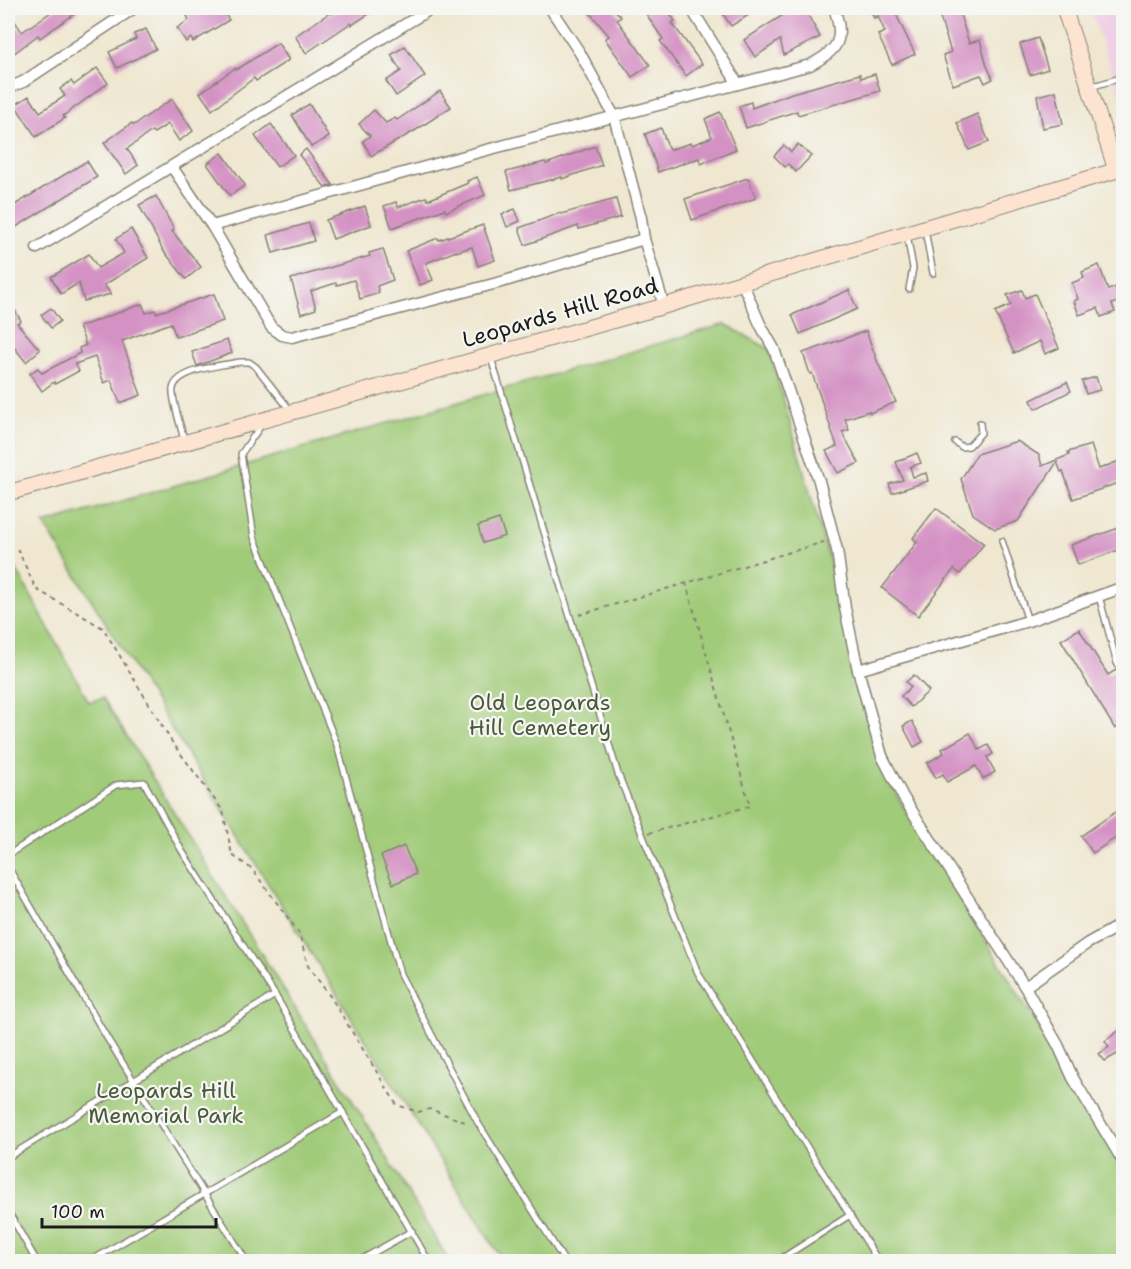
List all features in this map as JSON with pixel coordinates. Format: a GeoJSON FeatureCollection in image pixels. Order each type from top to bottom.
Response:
{"type":"FeatureCollection","features":[{"type":"Feature","properties":{"kind":"main road"},"geometry":{"type":"LineString","coordinates":[[1064,8],[1089,87],[1120,169]]}},
{"type":"Feature","properties":{"kind":"main road","name":"Leopards Hill Road"},"geometry":{"type":"LineString","coordinates":[[8,493],[664,306],[1120,169]]}},
{"type":"Feature","properties":{"kind":"street"},"geometry":{"type":"LineString","coordinates":[[8,88],[23,82],[134,8]]}},
{"type":"Feature","properties":{"kind":"street"},"geometry":{"type":"LineString","coordinates":[[38,248],[432,8]]}},
{"type":"Feature","properties":{"kind":"street"},"geometry":{"type":"LineString","coordinates":[[550,8],[580,53],[614,116],[641,218],[644,239],[664,306]]}},
{"type":"Feature","properties":{"kind":"street"},"geometry":{"type":"LineString","coordinates":[[691,8],[738,84]]}},
{"type":"Feature","properties":{"kind":"street"},"geometry":{"type":"LineString","coordinates":[[212,226],[810,64],[825,57],[837,46],[839,37],[834,8]]}},
{"type":"Feature","properties":{"kind":"street"},"geometry":{"type":"LineString","coordinates":[[172,167],[212,226],[271,327],[282,335],[292,337],[506,281],[644,239]]}},
{"type":"Feature","properties":{"kind":"street"},"geometry":{"type":"LineString","coordinates":[[742,282],[760,324],[774,349],[819,481],[841,570],[845,608],[858,670],[882,756],[903,797],[1026,987],[1058,1045],[1073,1078],[1124,1163]]}},
{"type":"Feature","properties":{"kind":"street"},"geometry":{"type":"LineString","coordinates":[[858,670],[1028,621],[1124,587]]}},
{"type":"Feature","properties":{"kind":"street"},"geometry":{"type":"LineString","coordinates":[[1026,987],[1088,943],[1124,923]]}},
{"type":"Feature","properties":{"kind":"lane"},"geometry":{"type":"LineString","coordinates":[[1089,87],[1124,77]]}},
{"type":"Feature","properties":{"kind":"lane"},"geometry":{"type":"LineString","coordinates":[[925,228],[933,273]]}},
{"type":"Feature","properties":{"kind":"lane"},"geometry":{"type":"LineString","coordinates":[[907,234],[913,268],[909,289]]}},
{"type":"Feature","properties":{"kind":"lane"},"geometry":{"type":"LineString","coordinates":[[491,356],[618,774],[698,973],[879,1262]]}},
{"type":"Feature","properties":{"kind":"lane"},"geometry":{"type":"LineString","coordinates":[[185,442],[172,389],[178,378],[188,373],[249,362],[256,367],[292,413]]}},
{"type":"Feature","properties":{"kind":"lane"},"geometry":{"type":"LineString","coordinates":[[264,420],[242,454],[254,537],[337,745],[400,974],[478,1123],[565,1262]]}},
{"type":"Feature","properties":{"kind":"lane"},"geometry":{"type":"LineString","coordinates":[[955,442],[962,447],[969,446],[981,433],[980,423]]}},
{"type":"Feature","properties":{"kind":"lane"},"geometry":{"type":"LineString","coordinates":[[1002,541],[1028,621]]}},
{"type":"Feature","properties":{"kind":"lane"},"geometry":{"type":"LineString","coordinates":[[1099,596],[1117,663],[1124,674]]}},
{"type":"Feature","properties":{"kind":"lane"},"geometry":{"type":"LineString","coordinates":[[8,855],[116,785],[144,782],[182,851],[275,995],[429,1262]]}},
{"type":"Feature","properties":{"kind":"lane"},"geometry":{"type":"LineString","coordinates":[[8,867],[135,1082],[247,1262]]}},
{"type":"Feature","properties":{"kind":"lane"},"geometry":{"type":"LineString","coordinates":[[8,1157],[275,995]]}},
{"type":"Feature","properties":{"kind":"lane"},"geometry":{"type":"LineString","coordinates":[[89,1262],[343,1112]]}},
{"type":"Feature","properties":{"kind":"lane"},"geometry":{"type":"LineString","coordinates":[[8,1210],[37,1262]]}},
{"type":"Feature","properties":{"kind":"lane"},"geometry":{"type":"LineString","coordinates":[[776,1262],[850,1215]]}},
{"type":"Feature","properties":{"kind":"lane"},"geometry":{"type":"LineString","coordinates":[[357,1262],[412,1231]]}},
{"type":"Feature","properties":{"kind":"path"},"geometry":{"type":"LineString","coordinates":[[570,617],[834,539]]}},
{"type":"Feature","properties":{"kind":"path"},"geometry":{"type":"LineString","coordinates":[[8,548],[18,550],[36,589],[103,628],[172,742],[223,811],[232,855],[252,870],[298,933],[308,966],[332,999],[397,1105],[418,1112],[430,1109],[468,1123],[478,1123]]}},
{"type":"Feature","properties":{"kind":"path"},"geometry":{"type":"LineString","coordinates":[[643,835],[750,806],[686,583]]}},
{"type":"Feature","properties":{"kind":"shaded area"},"geometry":{"type":"Polygon","coordinates":[[[1090,8],[1123,8],[1123,102],[1090,8]]]}},
{"type":"Feature","properties":{"kind":"green space","name":"Old Leopards Hill Cemetery"},"geometry":{"type":"Polygon","coordinates":[[[725,324],[769,349],[896,794],[1123,1165],[1123,1261],[503,1261],[44,524],[725,324]]]}},
{"type":"Feature","properties":{"kind":"green space","name":"Leopards Hill Memorial Park"},"geometry":{"type":"Polygon","coordinates":[[[8,554],[89,702],[103,698],[449,1261],[8,1261],[8,554]]]}},
{"type":"Feature","properties":{"kind":"building"},"geometry":{"type":"Polygon","coordinates":[[[57,8],[83,8],[40,38],[38,35],[8,58],[8,11],[22,32],[57,8]]]}},
{"type":"Feature","properties":{"kind":"building"},"geometry":{"type":"Polygon","coordinates":[[[201,8],[221,8],[229,20],[193,42],[191,38],[186,42],[177,28],[189,20],[187,16],[201,8]]]}},
{"type":"Feature","properties":{"kind":"building"},"geometry":{"type":"Polygon","coordinates":[[[342,8],[378,8],[306,53],[295,36],[331,12],[332,14],[342,8]]]}},
{"type":"Feature","properties":{"kind":"building"},"geometry":{"type":"Polygon","coordinates":[[[586,8],[613,8],[621,17],[617,20],[650,65],[632,77],[605,39],[609,36],[586,8]]]}},
{"type":"Feature","properties":{"kind":"building"},"geometry":{"type":"Polygon","coordinates":[[[642,8],[666,8],[675,21],[672,23],[702,64],[686,76],[660,41],[663,39],[642,8]]]}},
{"type":"Feature","properties":{"kind":"building"},"geometry":{"type":"Polygon","coordinates":[[[719,8],[760,8],[731,26],[719,8]]]}},
{"type":"Feature","properties":{"kind":"building"},"geometry":{"type":"Polygon","coordinates":[[[794,8],[804,8],[820,37],[784,55],[780,40],[755,57],[744,40],[794,8]]]}},
{"type":"Feature","properties":{"kind":"building"},"geometry":{"type":"Polygon","coordinates":[[[869,8],[893,8],[915,54],[892,65],[878,35],[885,32],[878,16],[874,18],[869,8]]]}},
{"type":"Feature","properties":{"kind":"building"},"geometry":{"type":"Polygon","coordinates":[[[937,8],[958,8],[969,43],[980,40],[993,79],[985,83],[981,75],[953,85],[943,55],[951,52],[937,8]]]}},
{"type":"Feature","properties":{"kind":"building"},"geometry":{"type":"Polygon","coordinates":[[[146,29],[156,49],[117,68],[109,52],[136,39],[134,34],[146,29]]]}},
{"type":"Feature","properties":{"kind":"building"},"geometry":{"type":"Polygon","coordinates":[[[1038,38],[1048,69],[1030,75],[1020,44],[1038,38]]]}},
{"type":"Feature","properties":{"kind":"building"},"geometry":{"type":"Polygon","coordinates":[[[278,43],[289,60],[256,81],[254,78],[212,110],[200,93],[235,68],[236,70],[278,43]]]}},
{"type":"Feature","properties":{"kind":"building"},"geometry":{"type":"Polygon","coordinates":[[[405,46],[425,76],[396,96],[386,81],[401,71],[391,55],[405,46]]]}},
{"type":"Feature","properties":{"kind":"building"},"geometry":{"type":"Polygon","coordinates":[[[97,68],[108,83],[63,116],[65,118],[36,137],[15,105],[29,96],[40,112],[65,96],[60,89],[71,81],[74,85],[97,68]]]}},
{"type":"Feature","properties":{"kind":"building"},"geometry":{"type":"Polygon","coordinates":[[[860,74],[861,78],[875,74],[880,91],[798,115],[797,111],[746,128],[739,106],[751,102],[752,108],[792,93],[860,74]]]}},
{"type":"Feature","properties":{"kind":"building"},"geometry":{"type":"Polygon","coordinates":[[[440,91],[451,107],[371,156],[363,141],[370,136],[359,124],[374,110],[386,123],[395,118],[397,120],[440,91]]]}},
{"type":"Feature","properties":{"kind":"building"},"geometry":{"type":"Polygon","coordinates":[[[1056,91],[1063,124],[1043,128],[1037,96],[1056,91]]]}},
{"type":"Feature","properties":{"kind":"building"},"geometry":{"type":"Polygon","coordinates":[[[172,99],[193,131],[179,141],[168,124],[154,133],[152,131],[127,149],[138,165],[126,174],[104,143],[172,99]]]}},
{"type":"Feature","properties":{"kind":"building"},"geometry":{"type":"Polygon","coordinates":[[[309,104],[329,137],[311,147],[292,115],[309,104]]]}},
{"type":"Feature","properties":{"kind":"building"},"geometry":{"type":"Polygon","coordinates":[[[720,112],[736,149],[701,164],[699,158],[658,172],[645,134],[661,128],[669,150],[691,143],[692,145],[712,137],[705,119],[720,112]]]}},
{"type":"Feature","properties":{"kind":"building"},"geometry":{"type":"Polygon","coordinates":[[[977,114],[989,142],[969,150],[957,123],[977,114]]]}},
{"type":"Feature","properties":{"kind":"building"},"geometry":{"type":"Polygon","coordinates":[[[271,124],[294,155],[277,167],[255,136],[271,124]]]}},
{"type":"Feature","properties":{"kind":"building"},"geometry":{"type":"Polygon","coordinates":[[[798,144],[811,156],[796,172],[788,164],[785,167],[774,156],[784,145],[791,152],[798,144]]]}},
{"type":"Feature","properties":{"kind":"building"},"geometry":{"type":"Polygon","coordinates":[[[595,146],[602,165],[562,179],[562,177],[511,190],[506,172],[545,162],[546,164],[595,146]]]}},
{"type":"Feature","properties":{"kind":"building"},"geometry":{"type":"Polygon","coordinates":[[[306,149],[333,185],[325,187],[299,155],[306,149]]]}},
{"type":"Feature","properties":{"kind":"building"},"geometry":{"type":"Polygon","coordinates":[[[222,153],[245,185],[230,196],[207,164],[222,153]]]}},
{"type":"Feature","properties":{"kind":"building"},"geometry":{"type":"Polygon","coordinates":[[[87,161],[97,177],[13,229],[8,219],[8,209],[87,161]]]}},
{"type":"Feature","properties":{"kind":"building"},"geometry":{"type":"Polygon","coordinates":[[[477,177],[485,195],[446,212],[445,209],[392,228],[384,206],[396,202],[398,207],[426,197],[428,200],[477,177]]]}},
{"type":"Feature","properties":{"kind":"building"},"geometry":{"type":"Polygon","coordinates":[[[748,178],[756,198],[692,220],[685,199],[748,178]]]}},
{"type":"Feature","properties":{"kind":"building"},"geometry":{"type":"Polygon","coordinates":[[[156,196],[174,229],[172,231],[201,267],[186,279],[163,250],[139,205],[156,196]]]}},
{"type":"Feature","properties":{"kind":"building"},"geometry":{"type":"Polygon","coordinates":[[[616,199],[621,217],[579,229],[578,226],[525,245],[519,228],[560,213],[616,199]]]}},
{"type":"Feature","properties":{"kind":"building"},"geometry":{"type":"Polygon","coordinates":[[[365,206],[371,225],[333,239],[326,220],[365,206]]]}},
{"type":"Feature","properties":{"kind":"building"},"geometry":{"type":"Polygon","coordinates":[[[515,209],[520,221],[507,227],[502,214],[515,209]]]}},
{"type":"Feature","properties":{"kind":"building"},"geometry":{"type":"Polygon","coordinates":[[[309,223],[314,241],[273,253],[268,235],[309,223]]]}},
{"type":"Feature","properties":{"kind":"building"},"geometry":{"type":"Polygon","coordinates":[[[483,225],[495,260],[478,266],[472,247],[456,251],[426,263],[433,280],[420,285],[406,251],[438,238],[439,240],[483,225]]]}},
{"type":"Feature","properties":{"kind":"building"},"geometry":{"type":"Polygon","coordinates":[[[131,229],[148,258],[104,285],[111,294],[84,301],[79,283],[61,294],[51,277],[89,254],[98,268],[124,253],[116,239],[131,229]]]}},
{"type":"Feature","properties":{"kind":"building"},"geometry":{"type":"Polygon","coordinates":[[[383,249],[393,280],[377,286],[379,293],[360,299],[354,280],[337,285],[336,283],[311,291],[316,309],[301,314],[291,279],[370,256],[369,253],[383,249]]]}},
{"type":"Feature","properties":{"kind":"building"},"geometry":{"type":"Polygon","coordinates":[[[1099,265],[1108,290],[1119,286],[1124,300],[1112,304],[1115,312],[1101,317],[1098,308],[1079,315],[1074,301],[1078,299],[1072,283],[1084,278],[1082,272],[1099,265]]]}},
{"type":"Feature","properties":{"kind":"building"},"geometry":{"type":"Polygon","coordinates":[[[849,290],[857,309],[800,334],[792,315],[849,290]]]}},
{"type":"Feature","properties":{"kind":"building"},"geometry":{"type":"Polygon","coordinates":[[[1022,290],[1025,298],[1035,294],[1059,348],[1045,354],[1040,341],[1014,353],[995,312],[1011,305],[1007,295],[1022,290]]]}},
{"type":"Feature","properties":{"kind":"building"},"geometry":{"type":"Polygon","coordinates":[[[214,294],[223,321],[176,337],[171,323],[122,341],[141,395],[120,403],[111,380],[104,383],[95,357],[75,364],[79,371],[55,384],[54,382],[42,391],[30,374],[38,368],[42,373],[80,353],[79,348],[86,345],[79,327],[142,304],[146,313],[155,310],[156,313],[214,294]]]}},
{"type":"Feature","properties":{"kind":"building"},"geometry":{"type":"Polygon","coordinates":[[[8,298],[21,321],[17,323],[40,350],[26,362],[8,340],[8,298]]]}},
{"type":"Feature","properties":{"kind":"building"},"geometry":{"type":"Polygon","coordinates":[[[51,308],[60,321],[51,328],[41,315],[51,308]]]}},
{"type":"Feature","properties":{"kind":"building"},"geometry":{"type":"Polygon","coordinates":[[[866,331],[896,402],[870,413],[869,411],[845,419],[849,430],[842,432],[859,463],[838,473],[826,451],[837,446],[803,353],[866,331]]]}},
{"type":"Feature","properties":{"kind":"building"},"geometry":{"type":"Polygon","coordinates":[[[227,340],[232,353],[197,366],[192,352],[227,340]]]}},
{"type":"Feature","properties":{"kind":"building"},"geometry":{"type":"Polygon","coordinates":[[[1096,377],[1100,390],[1086,394],[1082,381],[1096,377]]]}},
{"type":"Feature","properties":{"kind":"building"},"geometry":{"type":"Polygon","coordinates":[[[1067,382],[1071,391],[1035,409],[1031,400],[1067,382]]]}},
{"type":"Feature","properties":{"kind":"building"},"geometry":{"type":"Polygon","coordinates":[[[1017,441],[1039,455],[1042,466],[1069,455],[1068,452],[1091,445],[1099,469],[1119,461],[1124,473],[1124,481],[1073,499],[1063,471],[1061,472],[1057,462],[1018,521],[995,529],[973,514],[961,479],[977,454],[1017,441]]]}},
{"type":"Feature","properties":{"kind":"building"},"geometry":{"type":"Polygon","coordinates":[[[917,453],[921,463],[910,467],[913,477],[926,473],[928,481],[892,493],[889,484],[903,480],[896,462],[917,453]]]}},
{"type":"Feature","properties":{"kind":"building"},"geometry":{"type":"Polygon","coordinates":[[[936,508],[984,544],[960,574],[954,569],[918,616],[882,588],[917,542],[913,538],[936,508]]]}},
{"type":"Feature","properties":{"kind":"building"},"geometry":{"type":"Polygon","coordinates":[[[499,519],[505,536],[483,543],[478,526],[499,519]]]}},
{"type":"Feature","properties":{"kind":"building"},"geometry":{"type":"Polygon","coordinates":[[[1124,526],[1124,548],[1078,565],[1071,545],[1124,526]]]}},
{"type":"Feature","properties":{"kind":"building"},"geometry":{"type":"Polygon","coordinates":[[[1079,629],[1108,675],[1116,670],[1124,679],[1124,723],[1115,729],[1061,640],[1079,629]]]}},
{"type":"Feature","properties":{"kind":"building"},"geometry":{"type":"Polygon","coordinates":[[[914,675],[929,691],[911,707],[901,696],[911,687],[906,682],[914,675]]]}},
{"type":"Feature","properties":{"kind":"building"},"geometry":{"type":"Polygon","coordinates":[[[912,721],[923,742],[914,747],[903,726],[912,721]]]}},
{"type":"Feature","properties":{"kind":"building"},"geometry":{"type":"Polygon","coordinates":[[[970,733],[979,750],[988,745],[993,754],[987,757],[995,772],[983,779],[976,766],[947,782],[943,774],[936,778],[927,763],[944,753],[942,749],[970,733]]]}},
{"type":"Feature","properties":{"kind":"building"},"geometry":{"type":"Polygon","coordinates":[[[1124,806],[1124,832],[1093,853],[1081,836],[1124,806]]]}},
{"type":"Feature","properties":{"kind":"building"},"geometry":{"type":"Polygon","coordinates":[[[404,846],[416,874],[393,884],[381,856],[404,846]]]}},
{"type":"Feature","properties":{"kind":"building"},"geometry":{"type":"Polygon","coordinates":[[[1124,1027],[1124,1065],[1117,1054],[1105,1061],[1099,1054],[1109,1047],[1105,1041],[1124,1027]]]}}]}
